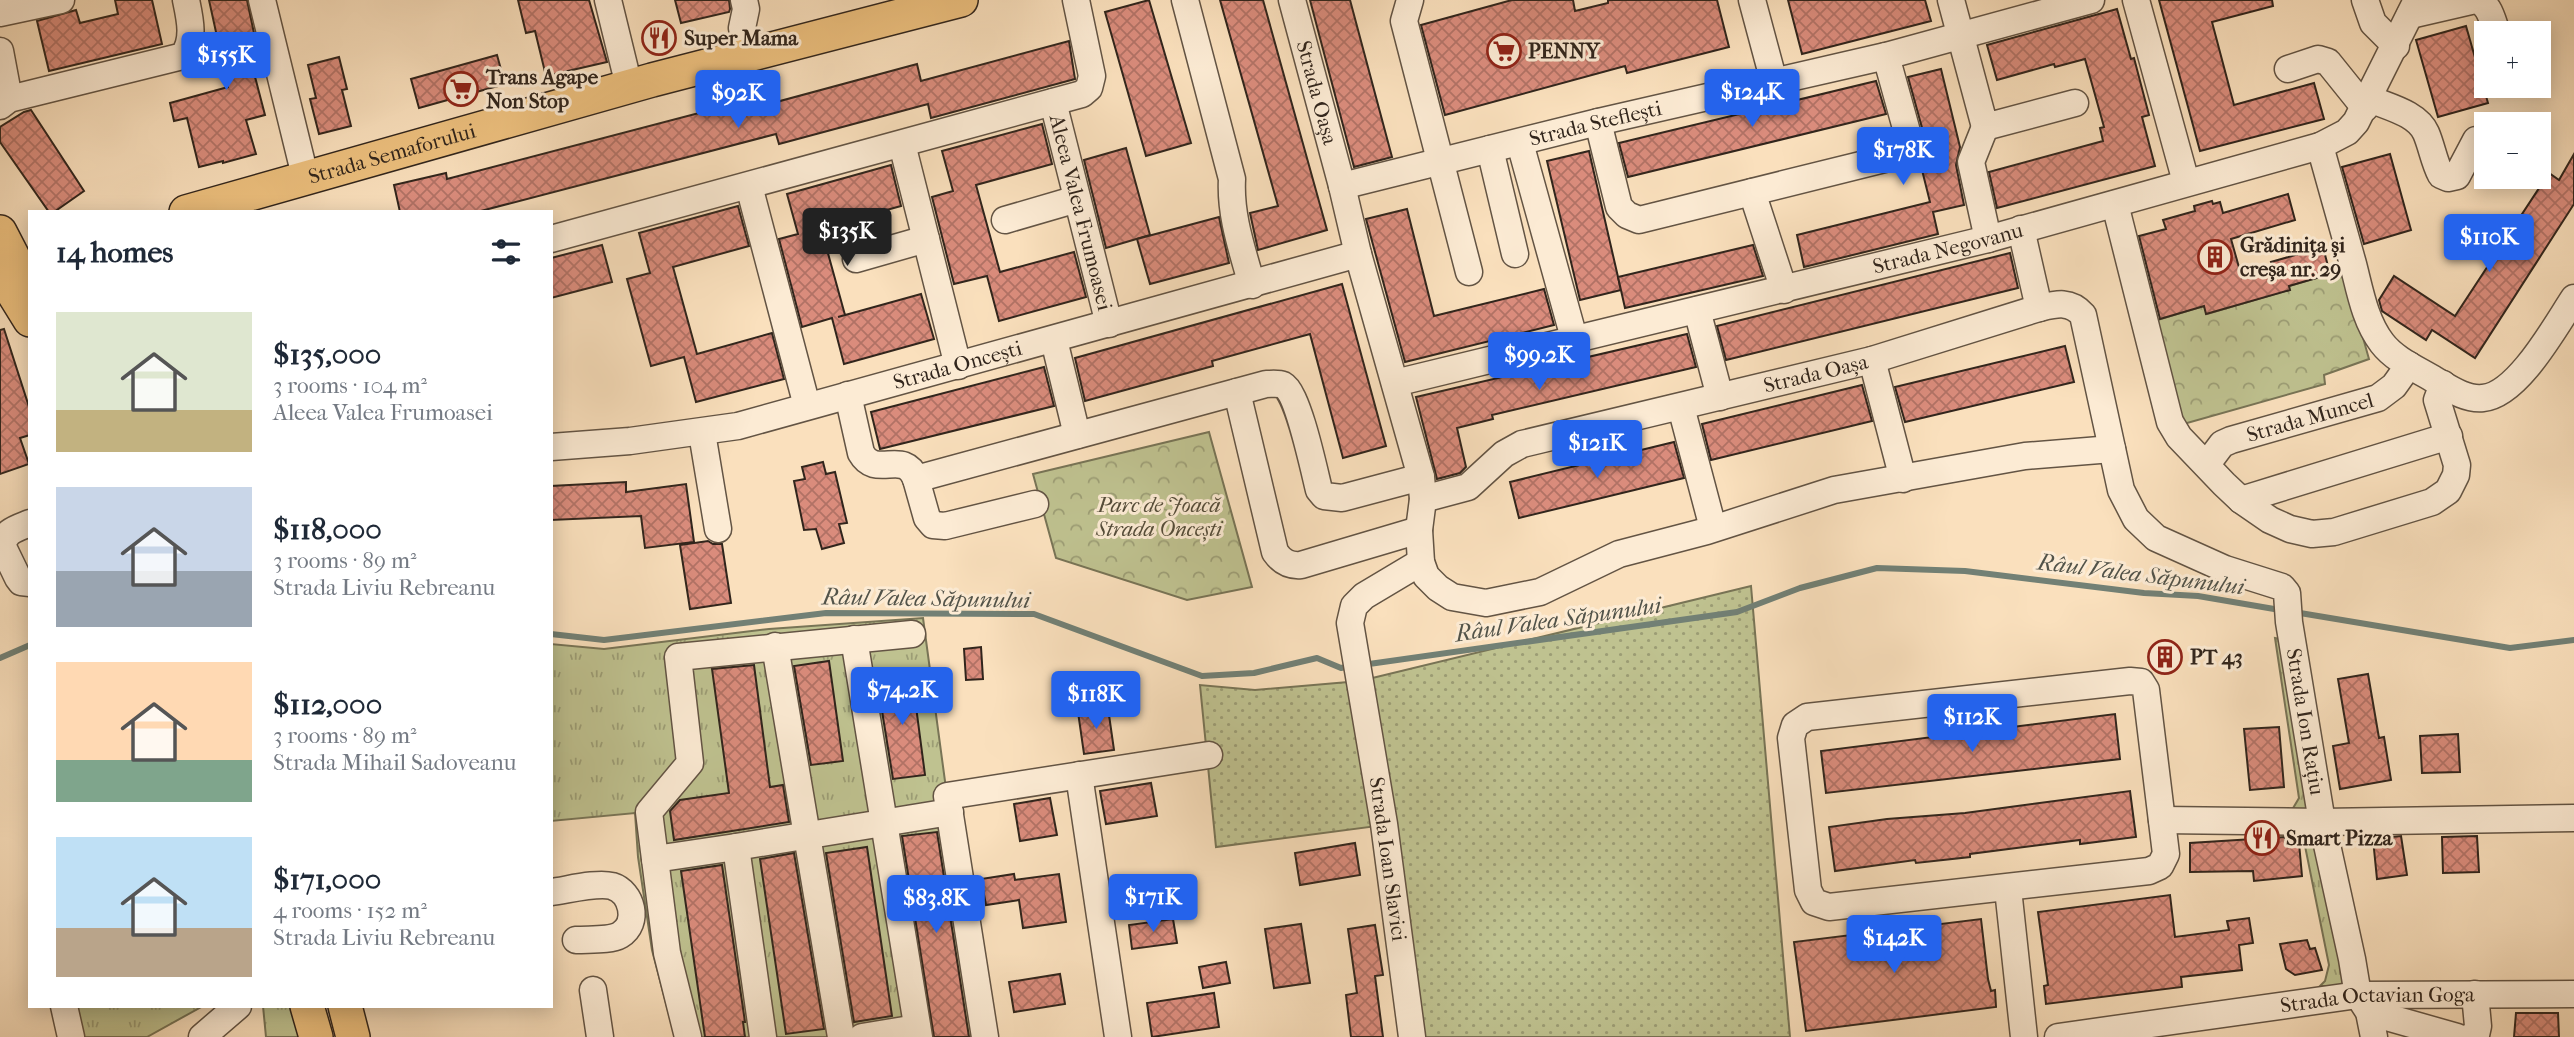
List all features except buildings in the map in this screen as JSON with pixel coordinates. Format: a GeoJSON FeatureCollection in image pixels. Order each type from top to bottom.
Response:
{"type":"FeatureCollection","features":[{"type":"Feature","properties":{"kind":"main road","name":"Strada Semaforului"},"geometry":{"type":"LineString","coordinates":[[202,210],[305,176],[629,86],[961,0]]}},
{"type":"Feature","properties":{"kind":"main road"},"geometry":{"type":"LineString","coordinates":[[10,244],[28,285]]}},
{"type":"Feature","properties":{"kind":"main road"},"geometry":{"type":"LineString","coordinates":[[0,282],[12,291],[28,317]]}},
{"type":"Feature","properties":{"kind":"main road"},"geometry":{"type":"LineString","coordinates":[[308,1008],[316,1037]]}},
{"type":"Feature","properties":{"kind":"main road"},"geometry":{"type":"LineString","coordinates":[[346,1008],[353,1037]]}},
{"type":"Feature","properties":{"kind":"street"},"geometry":{"type":"LineString","coordinates":[[0,13],[61,0]]}},
{"type":"Feature","properties":{"kind":"street"},"geometry":{"type":"LineString","coordinates":[[0,51],[5,102],[183,56],[190,47],[191,31],[186,0]]}},
{"type":"Feature","properties":{"kind":"street"},"geometry":{"type":"LineString","coordinates":[[262,0],[305,176]]}},
{"type":"Feature","properties":{"kind":"street"},"geometry":{"type":"LineString","coordinates":[[608,0],[629,86]]}},
{"type":"Feature","properties":{"kind":"street"},"geometry":{"type":"LineString","coordinates":[[744,0],[746,9],[742,28],[748,56]]}},
{"type":"Feature","properties":{"kind":"street","name":"Aleea Valea Frumoasei"},"geometry":{"type":"LineString","coordinates":[[553,238],[1082,94],[1089,88],[1092,76],[1076,0]]}},
{"type":"Feature","properties":{"kind":"street"},"geometry":{"type":"LineString","coordinates":[[1185,0],[1232,179],[1234,222],[1252,285]]}},
{"type":"Feature","properties":{"kind":"street","name":"Strada Oașa"},"geometry":{"type":"LineString","coordinates":[[1292,0],[1422,488]]}},
{"type":"Feature","properties":{"kind":"street"},"geometry":{"type":"LineString","coordinates":[[1410,0],[1404,21],[1469,272]]}},
{"type":"Feature","properties":{"kind":"street"},"geometry":{"type":"LineString","coordinates":[[1752,0],[1774,82]]}},
{"type":"Feature","properties":{"kind":"street"},"geometry":{"type":"LineString","coordinates":[[1951,0],[1985,127],[1971,162],[1988,239]]}},
{"type":"Feature","properties":{"kind":"street","name":"Strada Steflești"},"geometry":{"type":"LineString","coordinates":[[1342,186],[1598,122],[1886,56],[2091,0]]}},
{"type":"Feature","properties":{"kind":"street"},"geometry":{"type":"LineString","coordinates":[[2136,0],[2186,182]]}},
{"type":"Feature","properties":{"kind":"street"},"geometry":{"type":"LineString","coordinates":[[2365,0],[2373,23],[2396,46]]}},
{"type":"Feature","properties":{"kind":"street"},"geometry":{"type":"LineString","coordinates":[[2414,8],[2482,2],[2488,8],[2493,21]]}},
{"type":"Feature","properties":{"kind":"street","name":"Strada Negovanu"},"geometry":{"type":"LineString","coordinates":[[1395,383],[1988,239],[2320,146],[2347,132],[2367,104],[2414,8]]}},
{"type":"Feature","properties":{"kind":"street"},"geometry":{"type":"LineString","coordinates":[[1598,122],[1619,207],[1627,215],[1639,219],[1901,155],[1908,148],[1909,139],[1886,56]]}},
{"type":"Feature","properties":{"kind":"street"},"geometry":{"type":"LineString","coordinates":[[2288,69],[2318,60],[2328,62],[2367,104],[2411,116],[2426,132],[2436,166],[2441,175],[2448,178],[2457,176],[2474,144]]}},
{"type":"Feature","properties":{"kind":"street","name":"Aleea Valea Frumoasei"},"geometry":{"type":"LineString","coordinates":[[1053,102],[1109,324]]}},
{"type":"Feature","properties":{"kind":"street"},"geometry":{"type":"LineString","coordinates":[[1985,127],[2075,103]]}},
{"type":"Feature","properties":{"kind":"street"},"geometry":{"type":"LineString","coordinates":[[1520,143],[1574,338]]}},
{"type":"Feature","properties":{"kind":"street"},"geometry":{"type":"LineString","coordinates":[[902,144],[958,366]]}},
{"type":"Feature","properties":{"kind":"street"},"geometry":{"type":"LineString","coordinates":[[2320,146],[2367,315],[2383,344],[2409,365],[2471,397],[2485,398],[2500,392],[2516,378],[2542,346],[2574,298]]}},
{"type":"Feature","properties":{"kind":"street"},"geometry":{"type":"LineString","coordinates":[[1490,149],[1516,254]]}},
{"type":"Feature","properties":{"kind":"street"},"geometry":{"type":"LineString","coordinates":[[749,186],[807,406]]}},
{"type":"Feature","properties":{"kind":"street"},"geometry":{"type":"LineString","coordinates":[[1752,192],[1784,290]]}},
{"type":"Feature","properties":{"kind":"street"},"geometry":{"type":"LineString","coordinates":[[1005,220],[1077,199]]}},
{"type":"Feature","properties":{"kind":"street"},"geometry":{"type":"LineString","coordinates":[[2115,204],[2171,422],[2179,437],[2241,500],[2270,520],[2312,534],[2334,532],[2432,502],[2444,494],[2453,484],[2457,465],[2437,400],[2443,384]]}},
{"type":"Feature","properties":{"kind":"street"},"geometry":{"type":"LineString","coordinates":[[2021,229],[2039,308]]}},
{"type":"Feature","properties":{"kind":"street"},"geometry":{"type":"LineString","coordinates":[[856,259],[926,239]]}},
{"type":"Feature","properties":{"kind":"street","name":"Strada Oncești"},"geometry":{"type":"LineString","coordinates":[[553,447],[702,433],[738,426],[1358,254]]}},
{"type":"Feature","properties":{"kind":"street","name":"Strada Oașa"},"geometry":{"type":"LineString","coordinates":[[1237,392],[1277,384],[1289,390],[1294,398],[1319,490],[1324,496],[1342,498],[1422,488],[1468,487],[1504,454],[1522,444],[1872,360],[2060,303],[2071,305],[2083,315],[2112,449]]}},
{"type":"Feature","properties":{"kind":"street"},"geometry":{"type":"LineString","coordinates":[[1697,310],[1720,397]]}},
{"type":"Feature","properties":{"kind":"street"},"geometry":{"type":"LineString","coordinates":[[1054,340],[1077,435]]}},
{"type":"Feature","properties":{"kind":"street"},"geometry":{"type":"LineString","coordinates":[[1872,360],[1903,479]]}},
{"type":"Feature","properties":{"kind":"street","name":"Strada Muncel"},"geometry":{"type":"LineString","coordinates":[[2207,464],[2222,444],[2231,440],[2378,398],[2394,386],[2409,365]]}},
{"type":"Feature","properties":{"kind":"street"},"geometry":{"type":"LineString","coordinates":[[916,479],[1237,392],[1275,552],[1279,559],[1293,566],[1301,565],[1419,530]]}},
{"type":"Feature","properties":{"kind":"street"},"geometry":{"type":"LineString","coordinates":[[848,395],[865,461],[876,465],[905,464],[910,467],[927,518],[933,525],[945,526],[1035,504]]}},
{"type":"Feature","properties":{"kind":"street"},"geometry":{"type":"LineString","coordinates":[[1681,407],[1713,528]]}},
{"type":"Feature","properties":{"kind":"street"},"geometry":{"type":"LineString","coordinates":[[702,433],[718,529]]}},
{"type":"Feature","properties":{"kind":"street"},"geometry":{"type":"LineString","coordinates":[[2241,500],[2449,436]]}},
{"type":"Feature","properties":{"kind":"street"},"geometry":{"type":"LineString","coordinates":[[1422,488],[1419,530],[1421,562],[1426,576],[1445,592],[1469,601],[1486,603],[1539,592],[1619,554],[1834,490],[2025,456],[2112,449]]}},
{"type":"Feature","properties":{"kind":"street","name":"Strada Ion Rațiu"},"geometry":{"type":"LineString","coordinates":[[2112,449],[2121,490],[2136,519],[2156,538],[2225,569],[2282,587],[2287,593],[2322,822],[2367,1015]]}},
{"type":"Feature","properties":{"kind":"street"},"geometry":{"type":"LineString","coordinates":[[28,531],[10,532],[3,542],[18,578],[21,582],[28,583]]}},
{"type":"Feature","properties":{"kind":"street","name":"Strada Ioan Slavici"},"geometry":{"type":"LineString","coordinates":[[1412,1037],[1384,824],[1350,623],[1354,606],[1364,596],[1421,562]]}},
{"type":"Feature","properties":{"kind":"street"},"geometry":{"type":"LineString","coordinates":[[688,1037],[667,953],[649,812],[690,763],[678,657],[912,634]]}},
{"type":"Feature","properties":{"kind":"street"},"geometry":{"type":"LineString","coordinates":[[854,639],[918,1032],[862,1037]]}},
{"type":"Feature","properties":{"kind":"street"},"geometry":{"type":"LineString","coordinates":[[775,646],[841,1037]]}},
{"type":"Feature","properties":{"kind":"street"},"geometry":{"type":"LineString","coordinates":[[2130,681],[2141,682],[2146,690],[2166,854],[2160,866],[2149,871],[2008,888],[1829,907],[1815,902],[1808,890],[1791,738],[1795,725],[1807,717],[2130,681]]}},
{"type":"Feature","properties":{"kind":"street"},"geometry":{"type":"LineString","coordinates":[[655,859],[884,822],[949,804],[1079,775],[1209,755]]}},
{"type":"Feature","properties":{"kind":"street"},"geometry":{"type":"LineString","coordinates":[[1079,775],[1118,1037]]}},
{"type":"Feature","properties":{"kind":"street"},"geometry":{"type":"LineString","coordinates":[[949,804],[985,1037]]}},
{"type":"Feature","properties":{"kind":"street"},"geometry":{"type":"LineString","coordinates":[[2322,822],[2574,818]]}},
{"type":"Feature","properties":{"kind":"street","name":"Strada Ion Rațiu"},"geometry":{"type":"LineString","coordinates":[[2162,820],[2322,822]]}},
{"type":"Feature","properties":{"kind":"street"},"geometry":{"type":"LineString","coordinates":[[736,847],[764,1037]]}},
{"type":"Feature","properties":{"kind":"street"},"geometry":{"type":"LineString","coordinates":[[553,892],[604,885],[620,890],[627,898],[632,911],[631,921],[618,937],[576,940]]}},
{"type":"Feature","properties":{"kind":"street"},"geometry":{"type":"LineString","coordinates":[[2008,888],[2024,1037]]}},
{"type":"Feature","properties":{"kind":"street"},"geometry":{"type":"LineString","coordinates":[[593,990],[600,1037]]}},
{"type":"Feature","properties":{"kind":"street"},"geometry":{"type":"LineString","coordinates":[[2470,1037],[2476,1035],[2478,1026],[2475,994]]}},
{"type":"Feature","properties":{"kind":"street","name":"Strada Octavian Goga"},"geometry":{"type":"LineString","coordinates":[[2074,1036],[2367,1015],[2475,994],[2574,994]]}},
{"type":"Feature","properties":{"kind":"street"},"geometry":{"type":"LineString","coordinates":[[64,1008],[71,1037]]}},
{"type":"Feature","properties":{"kind":"street"},"geometry":{"type":"LineString","coordinates":[[2367,1015],[2457,1037]]}},
{"type":"Feature","properties":{"kind":"street"},"geometry":{"type":"LineString","coordinates":[[202,1037],[230,1020]]}},
{"type":"Feature","properties":{"kind":"green space"},"geometry":{"type":"Polygon","coordinates":[[[2344,270],[2369,359],[2324,375],[2325,384],[2180,425],[2154,321],[2204,306],[2207,314],[2289,290],[2289,286],[2344,270]]]}},
{"type":"Feature","properties":{"kind":"green space","name":"Parc de Joacă Strada Oncești"},"geometry":{"type":"Polygon","coordinates":[[[1209,432],[1252,587],[1187,600],[1056,558],[1033,474],[1209,432]]]}},
{"type":"Feature","properties":{"kind":"green space"},"geometry":{"type":"Polygon","coordinates":[[[1751,586],[1790,1037],[1412,1037],[1384,825],[1216,847],[1200,685],[1255,690],[1360,681],[1751,586]]]}},
{"type":"Feature","properties":{"kind":"green space"},"geometry":{"type":"Polygon","coordinates":[[[923,618],[947,796],[985,1037],[675,1037],[652,950],[638,857],[635,813],[553,821],[553,644],[604,649],[769,629],[923,618]]]}},
{"type":"Feature","properties":{"kind":"green space"},"geometry":{"type":"Polygon","coordinates":[[[2275,638],[2285,640],[2307,809],[2292,810],[2299,798],[2275,638]]]}},
{"type":"Feature","properties":{"kind":"green space"},"geometry":{"type":"Polygon","coordinates":[[[2299,836],[2317,843],[2345,980],[2340,986],[2320,986],[2325,981],[2329,965],[2304,841],[2299,836]]]}},
{"type":"Feature","properties":{"kind":"green space"},"geometry":{"type":"Polygon","coordinates":[[[74,1008],[199,1008],[147,1037],[81,1037],[74,1008]]]}},
{"type":"Feature","properties":{"kind":"green space"},"geometry":{"type":"Polygon","coordinates":[[[263,1008],[295,1008],[302,1037],[266,1037],[263,1008]]]}},
{"type":"Feature","properties":{"kind":"waterway","name":"Râul Valea Săpunului"},"geometry":{"type":"LineString","coordinates":[[1362,665],[1737,612],[1800,588],[1877,568],[1965,571],[2144,593],[2198,596],[2280,610]]}},
{"type":"Feature","properties":{"kind":"waterway","name":"Râul Valea Săpunului"},"geometry":{"type":"LineString","coordinates":[[2294,612],[2510,648],[2574,640]]}},
{"type":"Feature","properties":{"kind":"waterway","name":"Râul Valea Săpunului"},"geometry":{"type":"LineString","coordinates":[[553,634],[604,640],[826,613],[1034,614],[1202,676],[1254,673],[1317,658],[1341,668],[1352,666]]}},
{"type":"Feature","properties":{"kind":"waterway","name":"Râul Valea Săpunului"},"geometry":{"type":"LineString","coordinates":[[0,658],[28,646]]}},
{"type":"Feature","properties":{"kind":"place","name":"Super Mama"},"geometry":{"type":"Point","coordinates":[659,38]}},
{"type":"Feature","properties":{"kind":"place","name":"PENNY"},"geometry":{"type":"Point","coordinates":[1504,51]}},
{"type":"Feature","properties":{"kind":"place","name":"Trans Agape Non Stop"},"geometry":{"type":"Point","coordinates":[461,89]}},
{"type":"Feature","properties":{"kind":"place","name":"Grădinița și creșa nr. 29"},"geometry":{"type":"Point","coordinates":[2215,257]}},
{"type":"Feature","properties":{"kind":"place","name":"PT 43"},"geometry":{"type":"Point","coordinates":[2165,657]}},
{"type":"Feature","properties":{"kind":"place","name":"Smart Pizza"},"geometry":{"type":"Point","coordinates":[2262,838]}}]}
